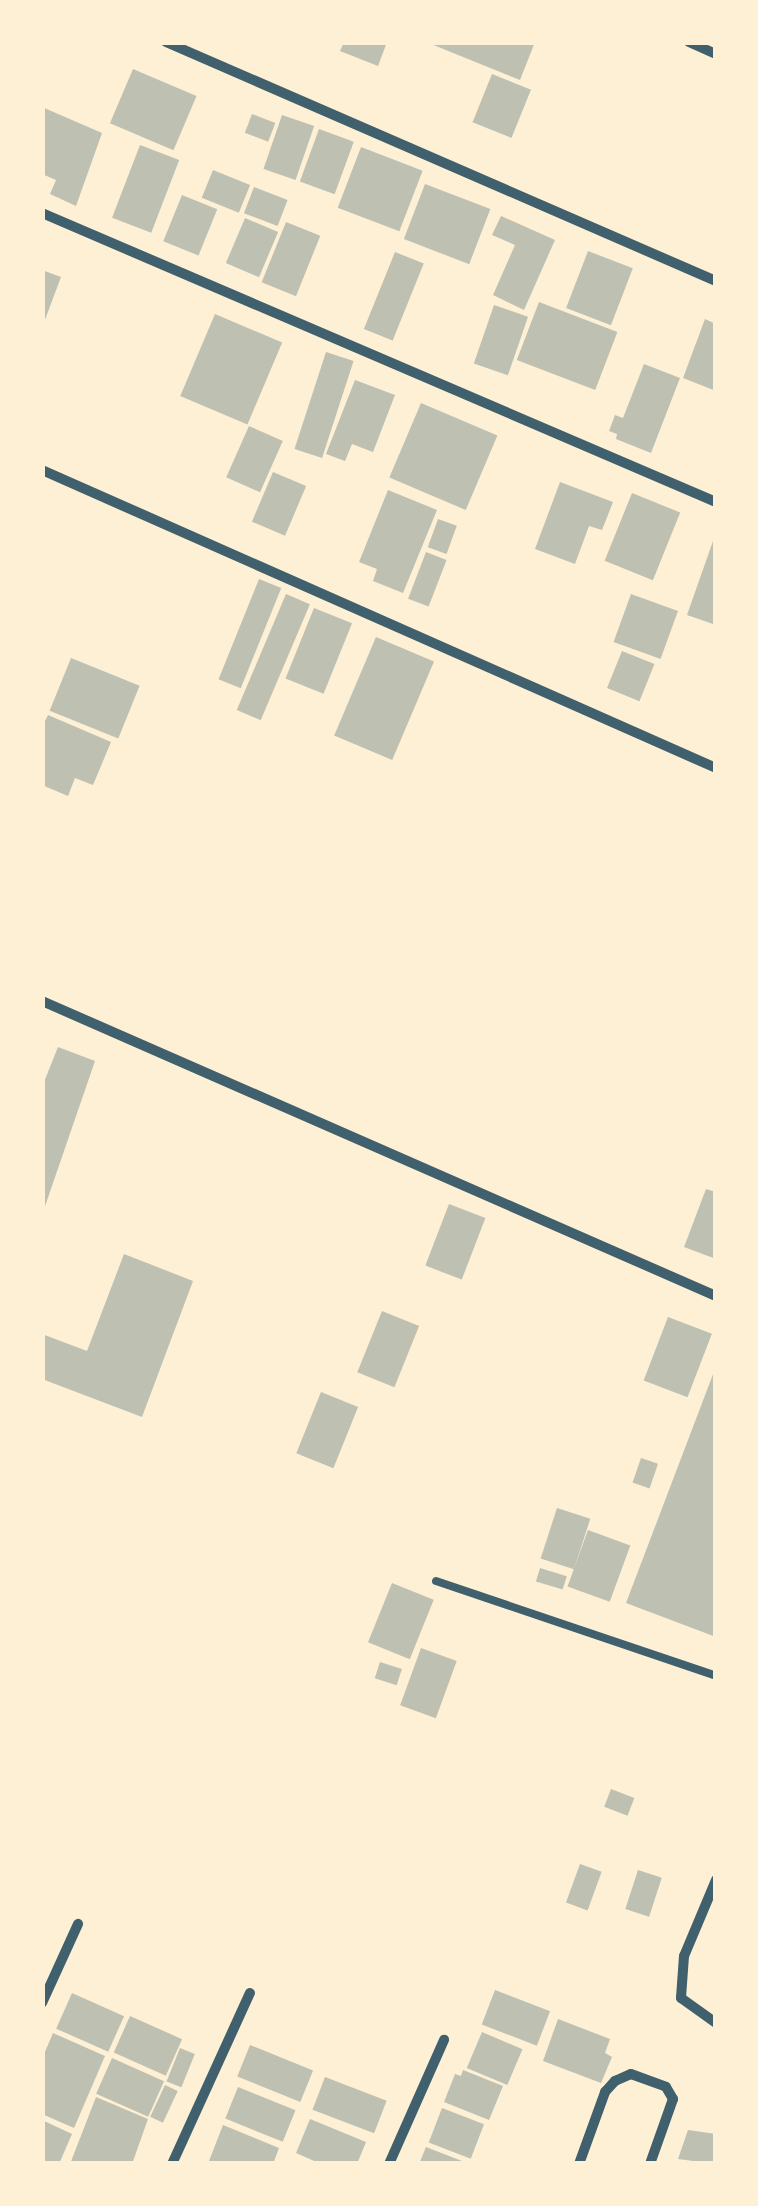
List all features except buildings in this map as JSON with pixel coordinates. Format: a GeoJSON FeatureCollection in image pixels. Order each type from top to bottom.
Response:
{"type":"FeatureCollection","features":[{"type":"Feature","properties":{"kind":"street"},"geometry":{"type":"LineString","coordinates":[[166,42],[716,282]]}},
{"type":"Feature","properties":{"kind":"street"},"geometry":{"type":"LineString","coordinates":[[689,42],[716,54]]}},
{"type":"Feature","properties":{"kind":"street"},"geometry":{"type":"LineString","coordinates":[[42,213],[716,502]]}},
{"type":"Feature","properties":{"kind":"street"},"geometry":{"type":"LineString","coordinates":[[42,470],[716,768]]}},
{"type":"Feature","properties":{"kind":"street"},"geometry":{"type":"LineString","coordinates":[[42,1001],[716,1296]]}},
{"type":"Feature","properties":{"kind":"street"},"geometry":{"type":"LineString","coordinates":[[716,1880],[684,1956],[680,1998],[716,2023]]}},
{"type":"Feature","properties":{"kind":"street"},"geometry":{"type":"LineString","coordinates":[[42,2004],[78,1924]]}},
{"type":"Feature","properties":{"kind":"street"},"geometry":{"type":"LineString","coordinates":[[172,2164],[250,1993]]}},
{"type":"Feature","properties":{"kind":"street"},"geometry":{"type":"LineString","coordinates":[[388,2164],[444,2040]]}},
{"type":"Feature","properties":{"kind":"street"},"geometry":{"type":"LineString","coordinates":[[580,2164],[605,2092],[615,2080],[631,2074],[666,2086],[673,2099],[650,2164]]}},
{"type":"Feature","properties":{"kind":"lane"},"geometry":{"type":"LineString","coordinates":[[436,1581],[716,1676]]}}]}
